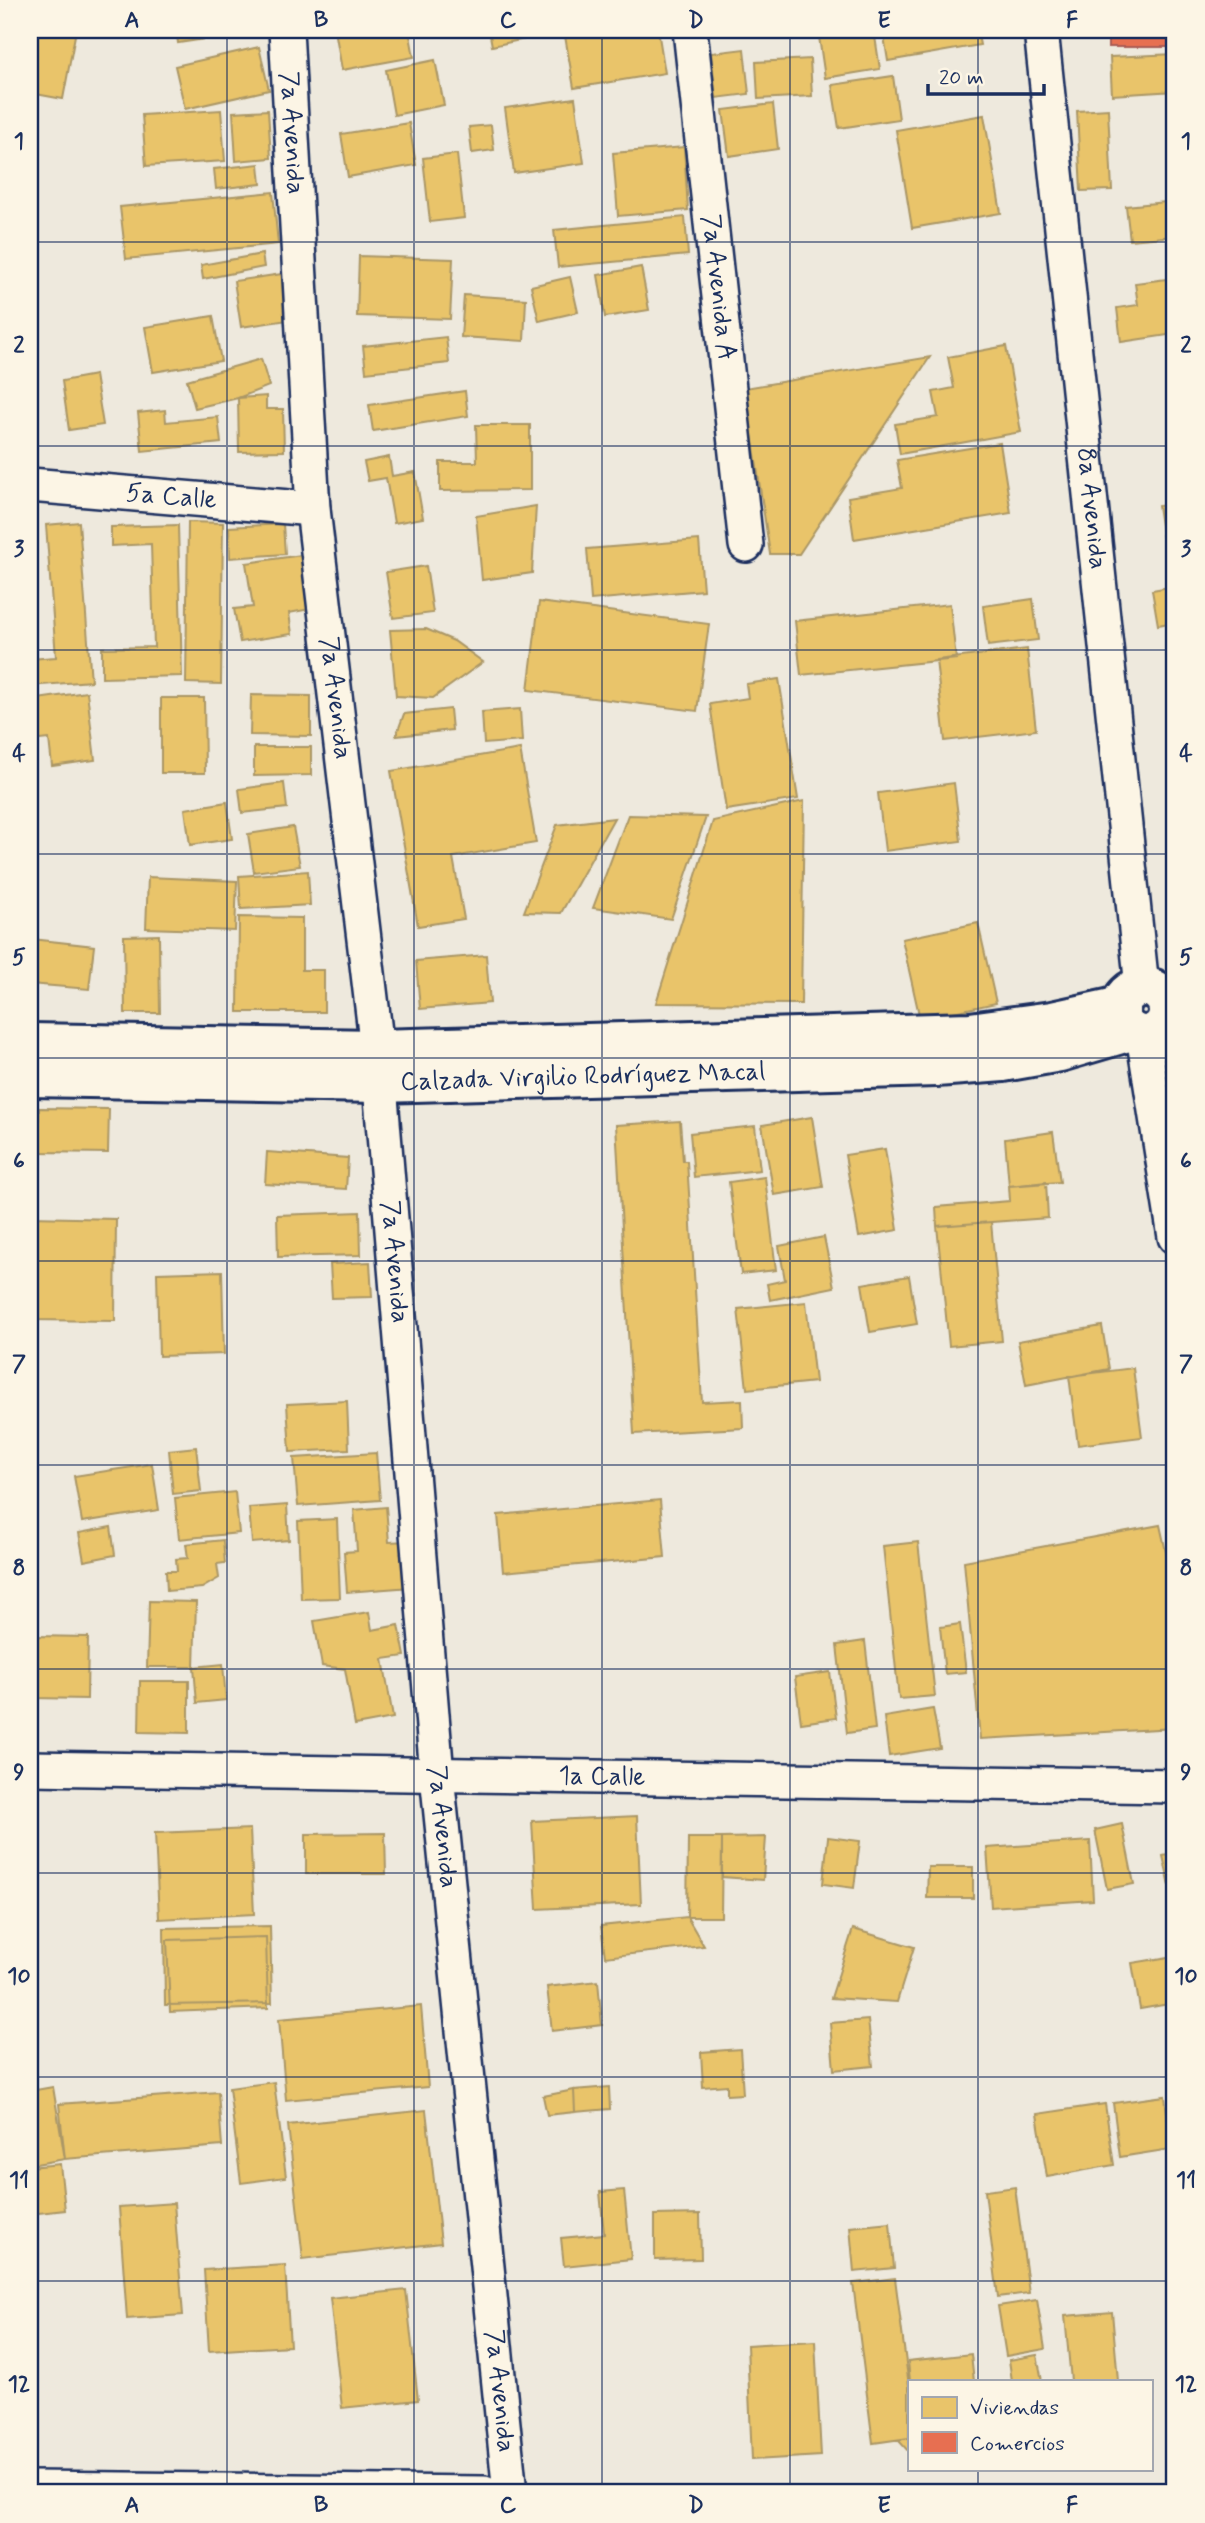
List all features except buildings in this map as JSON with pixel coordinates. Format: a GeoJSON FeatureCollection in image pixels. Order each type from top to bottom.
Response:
{"type":"FeatureCollection","features":[{"type":"Feature","properties":{"kind":"street","name":"7a Avenida"},"geometry":{"type":"LineString","coordinates":[[286,30],[313,509],[379,1066],[437,1775],[510,2493]]}},
{"type":"Feature","properties":{"kind":"street","name":"7a Avenida A"},"geometry":{"type":"LineString","coordinates":[[690,30],[746,545]]}},
{"type":"Feature","properties":{"kind":"street","name":"8a Avenida"},"geometry":{"type":"LineString","coordinates":[[1041,30],[1155,1014],[1175,1237]]}},
{"type":"Feature","properties":{"kind":"street","name":"5a Calle"},"geometry":{"type":"LineString","coordinates":[[30,485],[313,509]]}},
{"type":"Feature","properties":{"kind":"street","name":"Calzada Virgilio Rodríguez Macal"},"geometry":{"type":"LineString","coordinates":[[30,1077],[379,1066],[970,1032],[1052,1021],[1155,1014]]}},
{"type":"Feature","properties":{"kind":"street","name":"Calzada Virgilio Rodríguez Macal"},"geometry":{"type":"LineString","coordinates":[[30,1044],[379,1066]]}},
{"type":"Feature","properties":{"kind":"street","name":"1a Calle"},"geometry":{"type":"LineString","coordinates":[[30,1769],[1175,1786]]}},
{"type":"Feature","properties":{"kind":"street"},"geometry":{"type":"LineString","coordinates":[[30,2488],[484,2493]]}}]}
